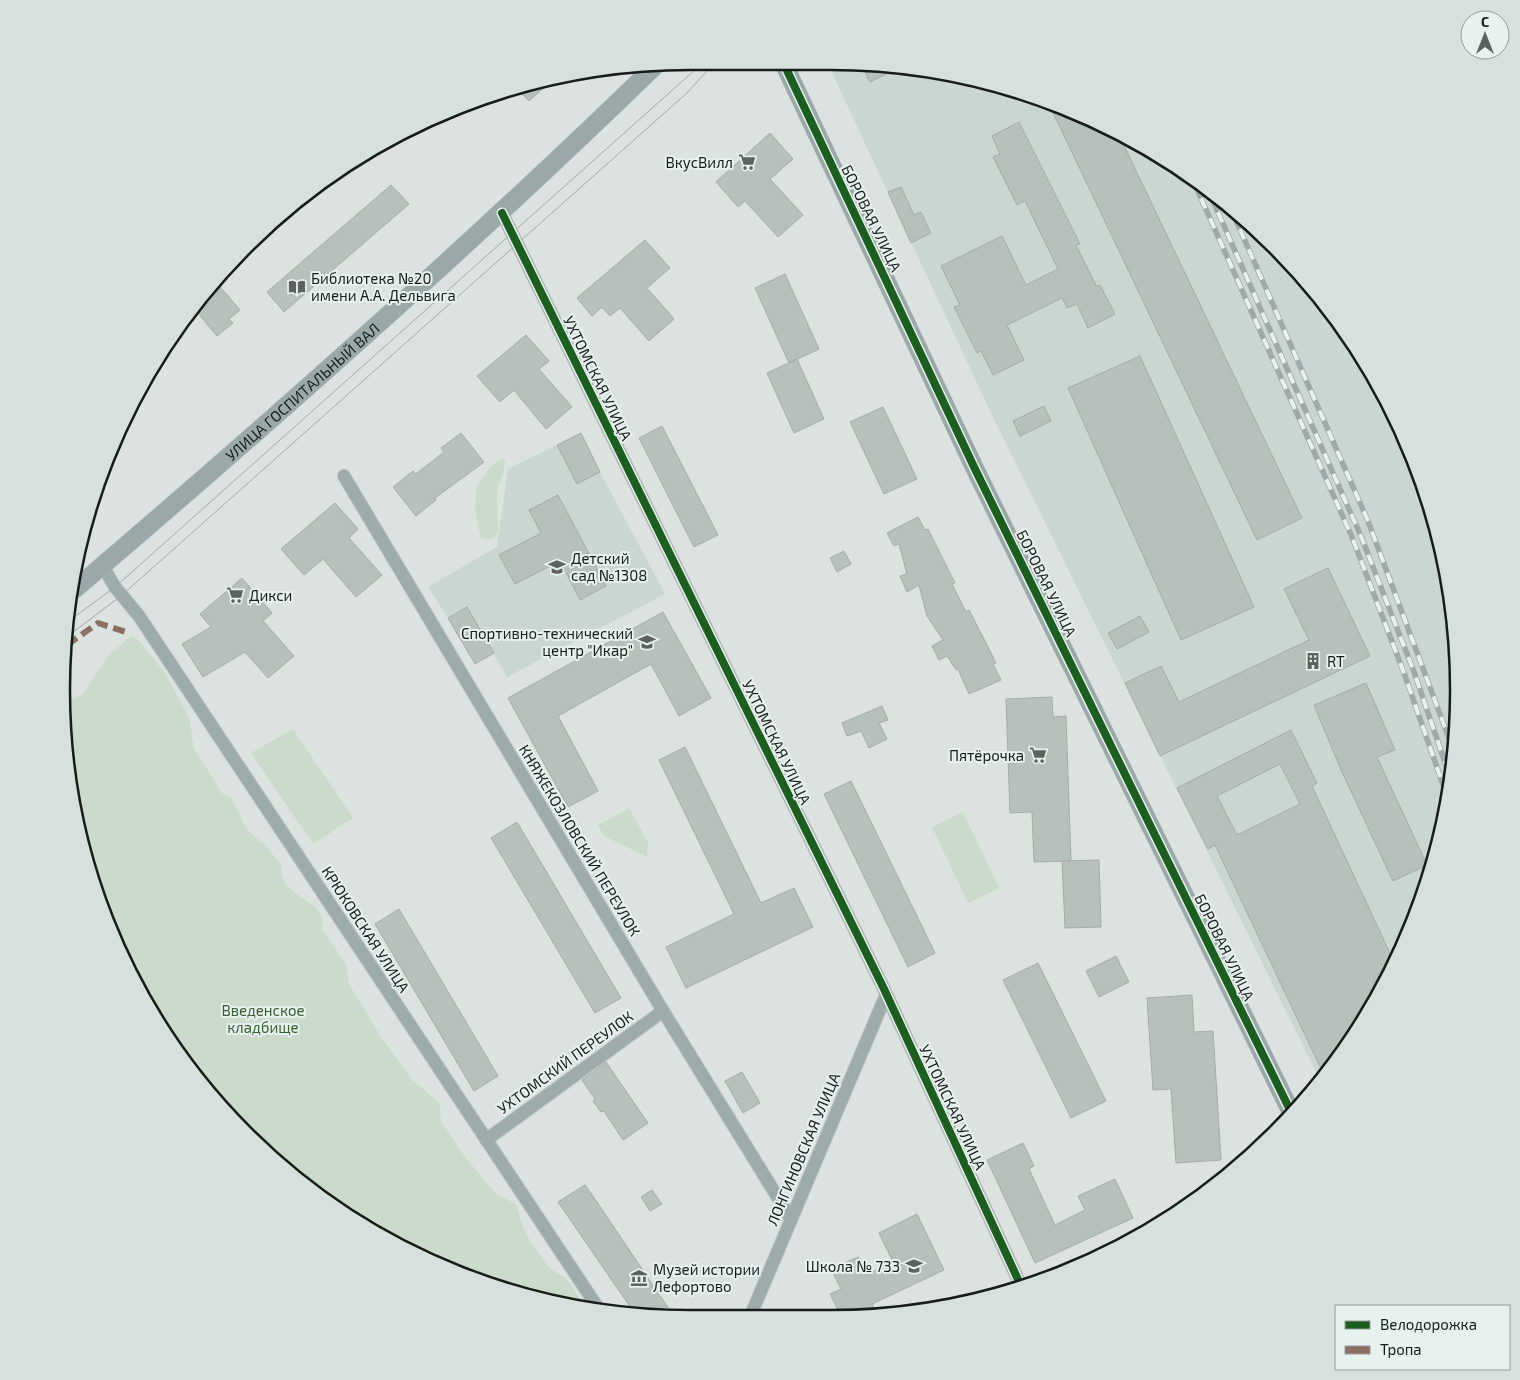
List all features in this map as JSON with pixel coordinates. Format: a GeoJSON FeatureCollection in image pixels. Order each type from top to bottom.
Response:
{"type":"FeatureCollection","features":[{"type":"Feature","properties":{"kind":"street","name":"БОРОВАЯ УЛИЦА"},"geometry":{"type":"LineString","coordinates":[[787,70],[975,469],[1288,1107]]}},
{"type":"Feature","properties":{"kind":"street","name":"УЛИЦА ГОСПИТАЛЬНЫЙ ВАЛ"},"geometry":{"type":"LineString","coordinates":[[79,584],[502,213],[650,71]]}},
{"type":"Feature","properties":{"kind":"street","name":"УХТОМСКАЯ УЛИЦА"},"geometry":{"type":"LineString","coordinates":[[502,213],[886,995],[1018,1280]]}},
{"type":"Feature","properties":{"kind":"street","name":"КНЯЖЕКОЗЛОВСКИЙ ПЕРЕУЛОК"},"geometry":{"type":"LineString","coordinates":[[344,476],[663,1010],[791,1218]]}},
{"type":"Feature","properties":{"kind":"street","name":"КРЮКОВСКАЯ УЛИЦА"},"geometry":{"type":"LineString","coordinates":[[102,565],[115,586],[139,616],[594,1302]]}},
{"type":"Feature","properties":{"kind":"street","name":"ЛОНГИНОВСКАЯ УЛИЦА"},"geometry":{"type":"LineString","coordinates":[[753,1310],[886,995]]}},
{"type":"Feature","properties":{"kind":"street","name":"УХТОМСКИЙ ПЕРЕУЛОК"},"geometry":{"type":"LineString","coordinates":[[486,1140],[663,1010]]}},
{"type":"Feature","properties":{"kind":"shaded area"},"geometry":{"type":"Polygon","coordinates":[[[831,70],[871,71],[911,75],[990,91],[1067,117],[1140,153],[1174,174],[1239,224],[1296,281],[1346,346],[1386,416],[1403,453],[1429,530],[1445,609],[1449,649],[1450,690],[1449,731],[1445,771],[1429,850],[1403,927],[1367,1000],[1346,1034],[1317,1073],[990,411],[831,70]]]}},
{"type":"Feature","properties":{"kind":"shaded area","name":"Детский сад №1308"},"geometry":{"type":"Polygon","coordinates":[[[557,445],[577,483],[600,472],[665,594],[507,677],[467,607],[448,618],[428,587],[497,547],[508,469],[557,445]]]}},
{"type":"Feature","properties":{"kind":"green space"},"geometry":{"type":"Polygon","coordinates":[[[503,458],[505,461],[503,474],[497,489],[498,532],[491,539],[481,539],[475,508],[476,488],[490,467],[503,458]]]}},
{"type":"Feature","properties":{"kind":"green space","name":"Введенское кладбище"},"geometry":{"type":"Polygon","coordinates":[[[131,636],[139,641],[165,673],[189,717],[194,749],[223,794],[231,797],[247,830],[267,847],[282,866],[282,877],[287,885],[318,910],[322,918],[322,929],[346,964],[349,984],[381,1037],[413,1081],[439,1102],[441,1121],[465,1157],[496,1194],[516,1204],[525,1233],[549,1268],[566,1278],[581,1300],[530,1289],[491,1277],[453,1263],[380,1227],[346,1206],[281,1156],[224,1099],[198,1067],[174,1034],[153,1000],[117,927],[91,850],[82,811],[75,771],[70,700],[83,694],[109,655],[131,636]]]}},
{"type":"Feature","properties":{"kind":"green space"},"geometry":{"type":"Polygon","coordinates":[[[293,729],[353,818],[313,844],[251,753],[293,729]]]}},
{"type":"Feature","properties":{"kind":"green space"},"geometry":{"type":"Polygon","coordinates":[[[629,808],[648,842],[647,857],[604,836],[598,825],[629,808]]]}},
{"type":"Feature","properties":{"kind":"green space"},"geometry":{"type":"Polygon","coordinates":[[[963,812],[999,888],[968,903],[932,827],[963,812]]]}},
{"type":"Feature","properties":{"kind":"building"},"geometry":{"type":"Polygon","coordinates":[[[865,71],[888,73],[888,73],[870,82],[865,71]]]}},
{"type":"Feature","properties":{"kind":"building"},"geometry":{"type":"Polygon","coordinates":[[[544,88],[529,101],[522,94],[544,88]]]}},
{"type":"Feature","properties":{"kind":"building"},"geometry":{"type":"Polygon","coordinates":[[[1053,112],[1123,144],[1302,518],[1257,540],[1053,112]]]}},
{"type":"Feature","properties":{"kind":"building"},"geometry":{"type":"Polygon","coordinates":[[[1019,122],[1080,244],[1076,245],[1097,287],[1100,285],[1115,314],[1088,328],[1077,304],[1067,308],[1062,298],[1007,325],[1024,360],[993,375],[981,351],[977,353],[954,307],[960,305],[941,266],[1002,236],[1026,285],[1058,269],[1025,201],[1017,205],[993,157],[1000,154],[992,136],[1019,122]]]}},
{"type":"Feature","properties":{"kind":"building"},"geometry":{"type":"Polygon","coordinates":[[[770,133],[793,159],[770,179],[803,215],[778,237],[745,201],[738,207],[716,182],[770,133]]]}},
{"type":"Feature","properties":{"kind":"building"},"geometry":{"type":"Polygon","coordinates":[[[391,185],[409,204],[284,312],[267,292],[391,185]]]}},
{"type":"Feature","properties":{"kind":"building"},"geometry":{"type":"Polygon","coordinates":[[[901,187],[914,215],[921,212],[931,233],[911,243],[888,192],[901,187]]]}},
{"type":"Feature","properties":{"kind":"building"},"geometry":{"type":"Polygon","coordinates":[[[645,240],[670,268],[647,288],[674,319],[649,341],[620,308],[610,316],[602,307],[592,316],[577,298],[645,240]]]}},
{"type":"Feature","properties":{"kind":"building"},"geometry":{"type":"Polygon","coordinates":[[[785,274],[819,349],[789,363],[755,288],[785,274]]]}},
{"type":"Feature","properties":{"kind":"building"},"geometry":{"type":"Polygon","coordinates":[[[220,286],[240,310],[229,319],[233,323],[217,336],[198,313],[220,286]]]}},
{"type":"Feature","properties":{"kind":"building"},"geometry":{"type":"Polygon","coordinates":[[[526,335],[549,361],[539,369],[572,407],[546,429],[514,390],[500,402],[477,376],[526,335]]]}},
{"type":"Feature","properties":{"kind":"building"},"geometry":{"type":"Polygon","coordinates":[[[1140,356],[1254,607],[1181,640],[1068,388],[1140,356]]]}},
{"type":"Feature","properties":{"kind":"building"},"geometry":{"type":"Polygon","coordinates":[[[797,359],[824,419],[794,433],[767,373],[797,359]]]}},
{"type":"Feature","properties":{"kind":"building"},"geometry":{"type":"Polygon","coordinates":[[[1044,406],[1051,421],[1020,436],[1013,421],[1044,406]]]}},
{"type":"Feature","properties":{"kind":"building"},"geometry":{"type":"Polygon","coordinates":[[[883,407],[917,479],[884,494],[850,422],[883,407]]]}},
{"type":"Feature","properties":{"kind":"building"},"geometry":{"type":"Polygon","coordinates":[[[662,426],[718,535],[694,547],[639,438],[662,426]]]}},
{"type":"Feature","properties":{"kind":"building"},"geometry":{"type":"Polygon","coordinates":[[[461,433],[484,462],[435,498],[436,500],[416,516],[393,487],[413,471],[416,474],[444,452],[441,448],[461,433]]]}},
{"type":"Feature","properties":{"kind":"building"},"geometry":{"type":"Polygon","coordinates":[[[581,433],[600,472],[577,484],[557,445],[581,433]]]}},
{"type":"Feature","properties":{"kind":"building"},"geometry":{"type":"Polygon","coordinates":[[[558,495],[606,586],[580,600],[560,561],[515,584],[499,555],[541,533],[529,510],[558,495]]]}},
{"type":"Feature","properties":{"kind":"building"},"geometry":{"type":"Polygon","coordinates":[[[335,503],[358,529],[349,538],[382,575],[356,597],[323,559],[304,575],[281,549],[335,503]]]}},
{"type":"Feature","properties":{"kind":"building"},"geometry":{"type":"Polygon","coordinates":[[[918,517],[925,530],[928,529],[955,583],[952,584],[966,612],[969,610],[996,663],[993,664],[1001,680],[969,694],[958,669],[956,670],[947,656],[939,660],[932,646],[943,640],[927,616],[919,585],[907,592],[900,576],[907,574],[899,544],[894,546],[887,533],[918,517]]]}},
{"type":"Feature","properties":{"kind":"building"},"geometry":{"type":"Polygon","coordinates":[[[844,551],[851,564],[837,572],[830,558],[844,551]]]}},
{"type":"Feature","properties":{"kind":"building","name":"RT"},"geometry":{"type":"Polygon","coordinates":[[[1328,568],[1370,656],[1160,756],[1125,683],[1161,666],[1179,702],[1309,640],[1284,589],[1328,568]]]}},
{"type":"Feature","properties":{"kind":"building"},"geometry":{"type":"Polygon","coordinates":[[[242,578],[272,613],[263,621],[294,656],[268,678],[245,652],[203,677],[182,644],[211,627],[200,614],[242,578]]]}},
{"type":"Feature","properties":{"kind":"building"},"geometry":{"type":"Polygon","coordinates":[[[467,607],[494,653],[475,664],[448,618],[467,607]]]}},
{"type":"Feature","properties":{"kind":"building"},"geometry":{"type":"Polygon","coordinates":[[[663,612],[711,698],[679,716],[651,664],[558,716],[598,791],[568,807],[508,698],[663,612]]]}},
{"type":"Feature","properties":{"kind":"building"},"geometry":{"type":"Polygon","coordinates":[[[1140,616],[1149,632],[1117,649],[1108,633],[1140,616]]]}},
{"type":"Feature","properties":{"kind":"building"},"geometry":{"type":"Polygon","coordinates":[[[1366,683],[1395,750],[1377,757],[1425,862],[1424,866],[1393,881],[1342,772],[1314,705],[1366,683]]]}},
{"type":"Feature","properties":{"kind":"building"},"geometry":{"type":"Polygon","coordinates":[[[1052,697],[1053,717],[1066,716],[1071,861],[1034,862],[1032,812],[1010,813],[1006,699],[1052,697]]]}},
{"type":"Feature","properties":{"kind":"building"},"geometry":{"type":"Polygon","coordinates":[[[882,706],[888,720],[879,723],[887,739],[869,748],[861,731],[847,736],[842,723],[882,706]]]}},
{"type":"Feature","properties":{"kind":"building"},"geometry":{"type":"Polygon","coordinates":[[[1291,730],[1317,783],[1312,786],[1390,954],[1367,1000],[1346,1034],[1321,1068],[1215,845],[1208,849],[1177,788],[1291,730]],[[1280,764],[1217,796],[1237,835],[1300,804],[1280,764]]]}},
{"type":"Feature","properties":{"kind":"building"},"geometry":{"type":"Polygon","coordinates":[[[685,747],[761,903],[794,888],[813,927],[686,988],[666,947],[734,914],[659,760],[685,747]]]}},
{"type":"Feature","properties":{"kind":"building"},"geometry":{"type":"Polygon","coordinates":[[[851,781],[935,953],[908,967],[824,794],[851,781]]]}},
{"type":"Feature","properties":{"kind":"building"},"geometry":{"type":"Polygon","coordinates":[[[517,822],[621,998],[595,1013],[491,838],[517,822]]]}},
{"type":"Feature","properties":{"kind":"building"},"geometry":{"type":"Polygon","coordinates":[[[1099,860],[1101,927],[1065,928],[1062,861],[1099,860]]]}},
{"type":"Feature","properties":{"kind":"building"},"geometry":{"type":"Polygon","coordinates":[[[399,909],[498,1076],[474,1091],[375,924],[399,909]]]}},
{"type":"Feature","properties":{"kind":"building"},"geometry":{"type":"Polygon","coordinates":[[[1116,956],[1129,982],[1099,997],[1086,971],[1116,956]]]}},
{"type":"Feature","properties":{"kind":"building"},"geometry":{"type":"Polygon","coordinates":[[[1038,963],[1106,1101],[1071,1118],[1003,980],[1038,963]]]}},
{"type":"Feature","properties":{"kind":"building"},"geometry":{"type":"Polygon","coordinates":[[[1192,995],[1194,1032],[1213,1031],[1221,1160],[1176,1163],[1171,1089],[1153,1090],[1147,998],[1192,995]]]}},
{"type":"Feature","properties":{"kind":"building"},"geometry":{"type":"Polygon","coordinates":[[[606,1062],[648,1123],[623,1140],[604,1111],[601,1112],[593,1101],[595,1099],[582,1080],[606,1062]]]}},
{"type":"Feature","properties":{"kind":"building"},"geometry":{"type":"Polygon","coordinates":[[[742,1072],[760,1103],[743,1113],[725,1081],[742,1072]]]}},
{"type":"Feature","properties":{"kind":"building"},"geometry":{"type":"Polygon","coordinates":[[[1023,1143],[1034,1166],[1029,1169],[1055,1225],[1085,1210],[1078,1196],[1115,1179],[1133,1218],[1035,1263],[987,1160],[1023,1143]]]}},
{"type":"Feature","properties":{"kind":"building"},"geometry":{"type":"Polygon","coordinates":[[[585,1185],[669,1309],[630,1307],[558,1202],[585,1185]]]}},
{"type":"Feature","properties":{"kind":"building"},"geometry":{"type":"Polygon","coordinates":[[[652,1190],[662,1204],[650,1211],[641,1197],[652,1190]]]}},
{"type":"Feature","properties":{"kind":"building","name":"Школа № 733"},"geometry":{"type":"Polygon","coordinates":[[[917,1214],[944,1270],[872,1304],[874,1309],[838,1310],[830,1294],[841,1289],[831,1269],[858,1257],[867,1275],[893,1262],[879,1233],[917,1214]]]}},
{"type":"Feature","properties":{"kind":"tram line"},"geometry":{"type":"LineString","coordinates":[[74,617],[115,587],[695,70]]}},
{"type":"Feature","properties":{"kind":"tram line"},"geometry":{"type":"LineString","coordinates":[[73,632],[122,595],[688,92],[708,70]]}},
{"type":"Feature","properties":{"kind":"railway"},"geometry":{"type":"LineString","coordinates":[[1198,191],[1352,537],[1404,673],[1443,784]]}},
{"type":"Feature","properties":{"kind":"railway"},"geometry":{"type":"LineString","coordinates":[[1214,204],[1360,534],[1413,669],[1446,764]]}},
{"type":"Feature","properties":{"kind":"railway"},"geometry":{"type":"LineString","coordinates":[[1237,222],[1368,521],[1448,737]]}},
{"type":"Feature","properties":{"kind":"marked path"},"geometry":{"type":"LineString","coordinates":[[72,642],[98,623],[126,632]]}},
{"type":"Feature","properties":{"kind":"cycle path"},"geometry":{"type":"LineString","coordinates":[[787,70],[975,469],[1288,1107]]}},
{"type":"Feature","properties":{"kind":"cycle path"},"geometry":{"type":"LineString","coordinates":[[502,213],[884,989],[1018,1280]]}},
{"type":"Feature","properties":{"kind":"place","name":"ВкусВилл"},"geometry":{"type":"Point","coordinates":[747,162]}},
{"type":"Feature","properties":{"kind":"place","name":"Библиотека №20 имени А.А. Дельвига"},"geometry":{"type":"Point","coordinates":[297,287]}},
{"type":"Feature","properties":{"kind":"place","name":"Детский сад №1308"},"geometry":{"type":"Point","coordinates":[557,567]}},
{"type":"Feature","properties":{"kind":"place","name":"Дикси"},"geometry":{"type":"Point","coordinates":[235,595]}},
{"type":"Feature","properties":{"kind":"place","name":"Спортивно-технический центр \"Икар\""},"geometry":{"type":"Point","coordinates":[647,642]}},
{"type":"Feature","properties":{"kind":"place","name":"RT"},"geometry":{"type":"Point","coordinates":[1313,661]}},
{"type":"Feature","properties":{"kind":"place","name":"Пятёрочка"},"geometry":{"type":"Point","coordinates":[1038,755]}},
{"type":"Feature","properties":{"kind":"place","name":"Школа № 733"},"geometry":{"type":"Point","coordinates":[914,1266]}},
{"type":"Feature","properties":{"kind":"place","name":"Музей истории Лефортово"},"geometry":{"type":"Point","coordinates":[639,1278]}}]}
